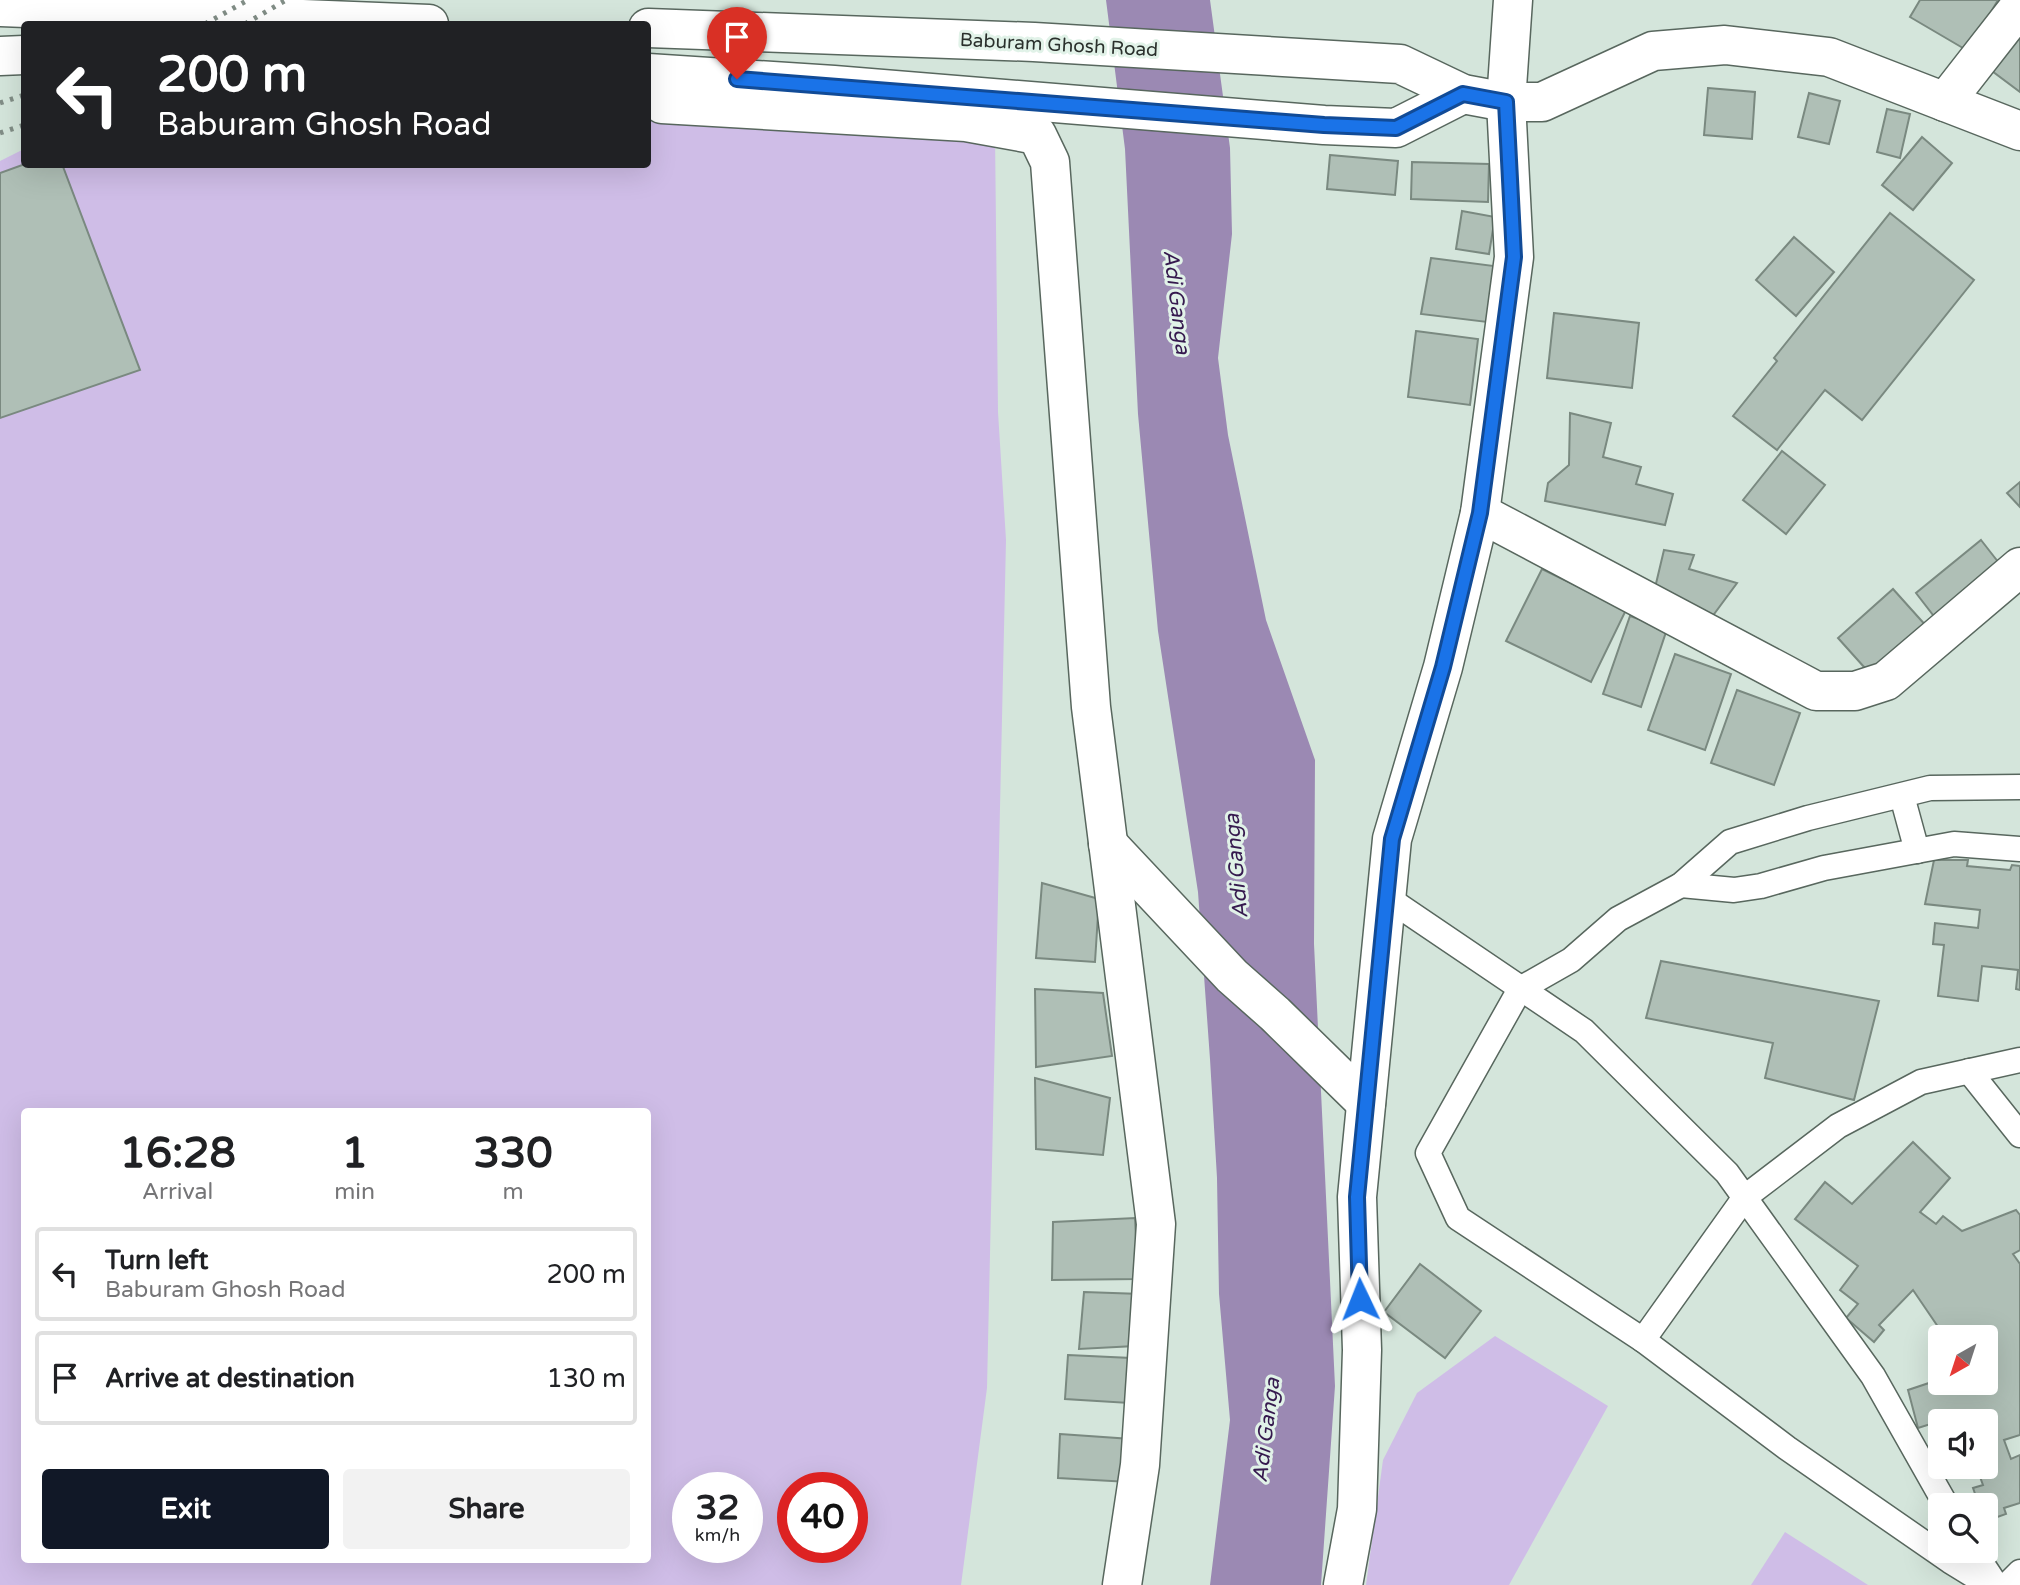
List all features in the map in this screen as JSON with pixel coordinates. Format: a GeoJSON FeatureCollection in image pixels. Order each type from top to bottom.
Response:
{"type":"FeatureCollection","features":[{"type":"Feature","properties":{"kind":"street"},"geometry":{"type":"LineString","coordinates":[[1343,1585],[1357,1509],[1362,1350],[1357,1197],[1392,839],[1443,667],[1480,513],[1514,257],[1506,102],[1513,0]]}},
{"type":"Feature","properties":{"kind":"street"},"geometry":{"type":"LineString","coordinates":[[1945,102],[2020,6]]}},
{"type":"Feature","properties":{"kind":"street"},"geometry":{"type":"LineString","coordinates":[[0,8],[349,21]]}},
{"type":"Feature","properties":{"kind":"street","name":"Baburam Ghosh Road"},"geometry":{"type":"LineString","coordinates":[[652,28],[1034,42],[1400,64],[1463,94],[1506,102],[1542,102],[1653,51],[1725,45],[1829,57],[2020,131]]}},
{"type":"Feature","properties":{"kind":"street"},"geometry":{"type":"LineString","coordinates":[[0,56],[21,55]]}},
{"type":"Feature","properties":{"kind":"street"},"geometry":{"type":"LineString","coordinates":[[1122,1585],[1140,1465],[1156,1224],[1091,707],[1050,162],[1037,135],[967,122],[662,104],[653,80],[834,85],[1324,125],[1396,128],[1463,94]]}},
{"type":"Feature","properties":{"kind":"street"},"geometry":{"type":"LineString","coordinates":[[1480,513],[1816,691],[1855,691],[1886,681],[2020,567]]}},
{"type":"Feature","properties":{"kind":"street"},"geometry":{"type":"LineString","coordinates":[[1108,844],[1232,976],[1366,1103]]}},
{"type":"Feature","properties":{"kind":"lane"},"geometry":{"type":"LineString","coordinates":[[1989,1585],[1787,1448],[1643,1340],[1458,1218],[1428,1153],[1520,989],[1571,960],[1618,919],[1681,885],[1730,842],[1808,818],[1930,788],[2020,788]]}},
{"type":"Feature","properties":{"kind":"lane"},"geometry":{"type":"LineString","coordinates":[[1902,796],[1917,851]]}},
{"type":"Feature","properties":{"kind":"lane"},"geometry":{"type":"LineString","coordinates":[[1681,885],[1734,890],[1761,886],[1824,868],[1954,844],[2020,849]]}},
{"type":"Feature","properties":{"kind":"lane"},"geometry":{"type":"LineString","coordinates":[[1386,897],[1584,1031],[1727,1173],[1873,1376],[1939,1493]]}},
{"type":"Feature","properties":{"kind":"lane"},"geometry":{"type":"LineString","coordinates":[[1643,1340],[1745,1197],[1838,1126],[1921,1082],[2020,1060]]}},
{"type":"Feature","properties":{"kind":"lane"},"geometry":{"type":"LineString","coordinates":[[1969,1071],[2020,1135]]}},
{"type":"Feature","properties":{"kind":"lane"},"geometry":{"type":"LineString","coordinates":[[1982,1563],[1996,1585]]}},
{"type":"Feature","properties":{"kind":"lane"},"geometry":{"type":"LineString","coordinates":[[2007,1585],[2020,1572]]}},
{"type":"Feature","properties":{"kind":"shaded area"},"geometry":{"type":"Polygon","coordinates":[[[651,116],[995,134],[998,412],[1006,540],[987,1388],[961,1585],[0,1585],[0,161],[21,150],[21,168],[651,168],[651,116]]]}},
{"type":"Feature","properties":{"kind":"shaded area"},"geometry":{"type":"Polygon","coordinates":[[[1495,1336],[1608,1406],[1509,1585],[1366,1585],[1383,1460],[1417,1393],[1495,1336]]]}},
{"type":"Feature","properties":{"kind":"shaded area"},"geometry":{"type":"Polygon","coordinates":[[[1785,1532],[1868,1585],[1751,1585],[1785,1532]]]}},
{"type":"Feature","properties":{"kind":"water","name":"Adi Ganga"},"geometry":{"type":"Polygon","coordinates":[[[1106,0],[1210,0],[1230,148],[1232,234],[1218,358],[1228,435],[1266,620],[1315,760],[1314,944],[1335,1386],[1321,1585],[1210,1585],[1230,1420],[1219,1294],[1217,1178],[1210,1059],[1198,892],[1158,631],[1138,414],[1125,149],[1106,0]]]}},
{"type":"Feature","properties":{"kind":"building"},"geometry":{"type":"Polygon","coordinates":[[[1920,0],[1998,0],[1968,51],[1910,17],[1920,0]]]}},
{"type":"Feature","properties":{"kind":"building"},"geometry":{"type":"Polygon","coordinates":[[[2020,33],[2020,92],[1992,71],[2020,33]]]}},
{"type":"Feature","properties":{"kind":"building"},"geometry":{"type":"Polygon","coordinates":[[[1708,88],[1755,92],[1752,139],[1704,135],[1708,88]]]}},
{"type":"Feature","properties":{"kind":"building"},"geometry":{"type":"Polygon","coordinates":[[[1809,93],[1840,101],[1829,144],[1798,137],[1809,93]]]}},
{"type":"Feature","properties":{"kind":"building"},"geometry":{"type":"Polygon","coordinates":[[[1887,109],[1910,114],[1900,158],[1877,152],[1887,109]]]}},
{"type":"Feature","properties":{"kind":"building"},"geometry":{"type":"Polygon","coordinates":[[[1922,137],[1952,163],[1913,210],[1882,185],[1922,137]]]}},
{"type":"Feature","properties":{"kind":"building"},"geometry":{"type":"Polygon","coordinates":[[[1330,155],[1398,161],[1395,195],[1327,189],[1330,155]]]}},
{"type":"Feature","properties":{"kind":"building"},"geometry":{"type":"Polygon","coordinates":[[[1412,162],[1489,164],[1488,202],[1411,199],[1412,162]]]}},
{"type":"Feature","properties":{"kind":"building"},"geometry":{"type":"Polygon","coordinates":[[[21,165],[21,168],[64,168],[140,370],[0,418],[0,173],[21,165]]]}},
{"type":"Feature","properties":{"kind":"building"},"geometry":{"type":"Polygon","coordinates":[[[1462,211],[1495,217],[1489,254],[1456,249],[1462,211]]]}},
{"type":"Feature","properties":{"kind":"building"},"geometry":{"type":"Polygon","coordinates":[[[1890,213],[1974,280],[1862,420],[1825,390],[1777,450],[1733,416],[1777,361],[1774,358],[1890,213]]]}},
{"type":"Feature","properties":{"kind":"building"},"geometry":{"type":"Polygon","coordinates":[[[1794,237],[1834,272],[1796,316],[1756,280],[1794,237]]]}},
{"type":"Feature","properties":{"kind":"building"},"geometry":{"type":"Polygon","coordinates":[[[1431,258],[1494,266],[1487,322],[1421,314],[1431,258]]]}},
{"type":"Feature","properties":{"kind":"building"},"geometry":{"type":"Polygon","coordinates":[[[1554,313],[1639,323],[1632,388],[1547,378],[1554,313]]]}},
{"type":"Feature","properties":{"kind":"building"},"geometry":{"type":"Polygon","coordinates":[[[1416,331],[1478,339],[1470,405],[1408,397],[1416,331]]]}},
{"type":"Feature","properties":{"kind":"building"},"geometry":{"type":"Polygon","coordinates":[[[1570,413],[1611,423],[1603,457],[1641,467],[1636,484],[1673,494],[1665,525],[1545,501],[1548,483],[1569,465],[1570,413]]]}},
{"type":"Feature","properties":{"kind":"building"},"geometry":{"type":"Polygon","coordinates":[[[1782,451],[1825,485],[1786,534],[1743,500],[1782,451]]]}},
{"type":"Feature","properties":{"kind":"building"},"geometry":{"type":"Polygon","coordinates":[[[2020,482],[2020,507],[2007,493],[2020,482]]]}},
{"type":"Feature","properties":{"kind":"building"},"geometry":{"type":"Polygon","coordinates":[[[1981,540],[2006,572],[1940,624],[1916,593],[1981,540]]]}},
{"type":"Feature","properties":{"kind":"building"},"geometry":{"type":"Polygon","coordinates":[[[1664,550],[1694,555],[1689,569],[1737,583],[1706,625],[1654,592],[1664,550]]]}},
{"type":"Feature","properties":{"kind":"building"},"geometry":{"type":"Polygon","coordinates":[[[1542,569],[1626,610],[1591,682],[1506,641],[1542,569]]]}},
{"type":"Feature","properties":{"kind":"building"},"geometry":{"type":"Polygon","coordinates":[[[1893,589],[1928,628],[1873,677],[1838,638],[1893,589]]]}},
{"type":"Feature","properties":{"kind":"building"},"geometry":{"type":"Polygon","coordinates":[[[1630,616],[1667,629],[1641,707],[1603,694],[1630,616]]]}},
{"type":"Feature","properties":{"kind":"building"},"geometry":{"type":"Polygon","coordinates":[[[1675,654],[1731,674],[1705,750],[1648,730],[1675,654]]]}},
{"type":"Feature","properties":{"kind":"building"},"geometry":{"type":"Polygon","coordinates":[[[1737,690],[1800,713],[1774,785],[1711,763],[1737,690]]]}},
{"type":"Feature","properties":{"kind":"building"},"geometry":{"type":"Polygon","coordinates":[[[1934,860],[1968,860],[1967,866],[2010,870],[2012,865],[2020,866],[2020,990],[2016,989],[2018,970],[1982,966],[1978,1001],[1938,996],[1944,945],[1933,944],[1935,923],[1978,928],[1980,910],[1925,904],[1934,860]]]}},
{"type":"Feature","properties":{"kind":"building"},"geometry":{"type":"Polygon","coordinates":[[[1042,883],[1099,899],[1095,962],[1036,958],[1042,883]]]}},
{"type":"Feature","properties":{"kind":"building"},"geometry":{"type":"Polygon","coordinates":[[[1661,961],[1879,1001],[1854,1100],[1765,1078],[1773,1043],[1646,1018],[1661,961]]]}},
{"type":"Feature","properties":{"kind":"building"},"geometry":{"type":"Polygon","coordinates":[[[1035,989],[1103,993],[1112,1056],[1036,1067],[1035,989]]]}},
{"type":"Feature","properties":{"kind":"building"},"geometry":{"type":"Polygon","coordinates":[[[1035,1078],[1110,1098],[1103,1155],[1036,1149],[1035,1078]]]}},
{"type":"Feature","properties":{"kind":"building"},"geometry":{"type":"Polygon","coordinates":[[[1913,1142],[1950,1178],[1920,1212],[1936,1224],[1943,1216],[1962,1231],[2016,1210],[2020,1215],[2020,1250],[2013,1254],[2020,1264],[2020,1435],[2004,1440],[2011,1459],[2020,1455],[2020,1503],[2004,1508],[2006,1514],[1998,1517],[1998,1493],[1975,1493],[1973,1488],[1983,1485],[1981,1479],[1998,1479],[1998,1409],[1928,1409],[1928,1425],[1918,1428],[1908,1390],[1928,1383],[1928,1395],[1998,1395],[1998,1325],[1937,1325],[1913,1290],[1879,1325],[1884,1330],[1874,1342],[1846,1318],[1858,1304],[1840,1290],[1858,1266],[1795,1219],[1825,1182],[1852,1204],[1913,1142]]]}},
{"type":"Feature","properties":{"kind":"building"},"geometry":{"type":"Polygon","coordinates":[[[1135,1218],[1138,1279],[1052,1280],[1053,1222],[1135,1218]]]}},
{"type":"Feature","properties":{"kind":"building"},"geometry":{"type":"Polygon","coordinates":[[[1420,1264],[1481,1311],[1445,1358],[1384,1312],[1420,1264]]]}},
{"type":"Feature","properties":{"kind":"building"},"geometry":{"type":"Polygon","coordinates":[[[1084,1292],[1141,1294],[1135,1346],[1079,1349],[1084,1292]]]}},
{"type":"Feature","properties":{"kind":"building"},"geometry":{"type":"Polygon","coordinates":[[[1068,1355],[1131,1358],[1129,1403],[1065,1399],[1068,1355]]]}},
{"type":"Feature","properties":{"kind":"building"},"geometry":{"type":"Polygon","coordinates":[[[1060,1434],[1131,1439],[1129,1482],[1058,1478],[1060,1434]]]}},
{"type":"Feature","properties":{"kind":"railway"},"geometry":{"type":"LineString","coordinates":[[210,21],[248,0]]}},
{"type":"Feature","properties":{"kind":"railway"},"geometry":{"type":"LineString","coordinates":[[250,21],[286,0]]}},
{"type":"Feature","properties":{"kind":"railway"},"geometry":{"type":"LineString","coordinates":[[0,103],[21,96]]}},
{"type":"Feature","properties":{"kind":"railway"},"geometry":{"type":"LineString","coordinates":[[0,133],[21,126]]}},
{"type":"Feature","properties":{"kind":"route"},"geometry":{"type":"LineString","coordinates":[[737,79],[1324,125],[1396,128],[1463,94],[1506,102],[1514,257],[1480,513],[1443,667],[1392,839],[1357,1197],[1360,1299]]}}]}
